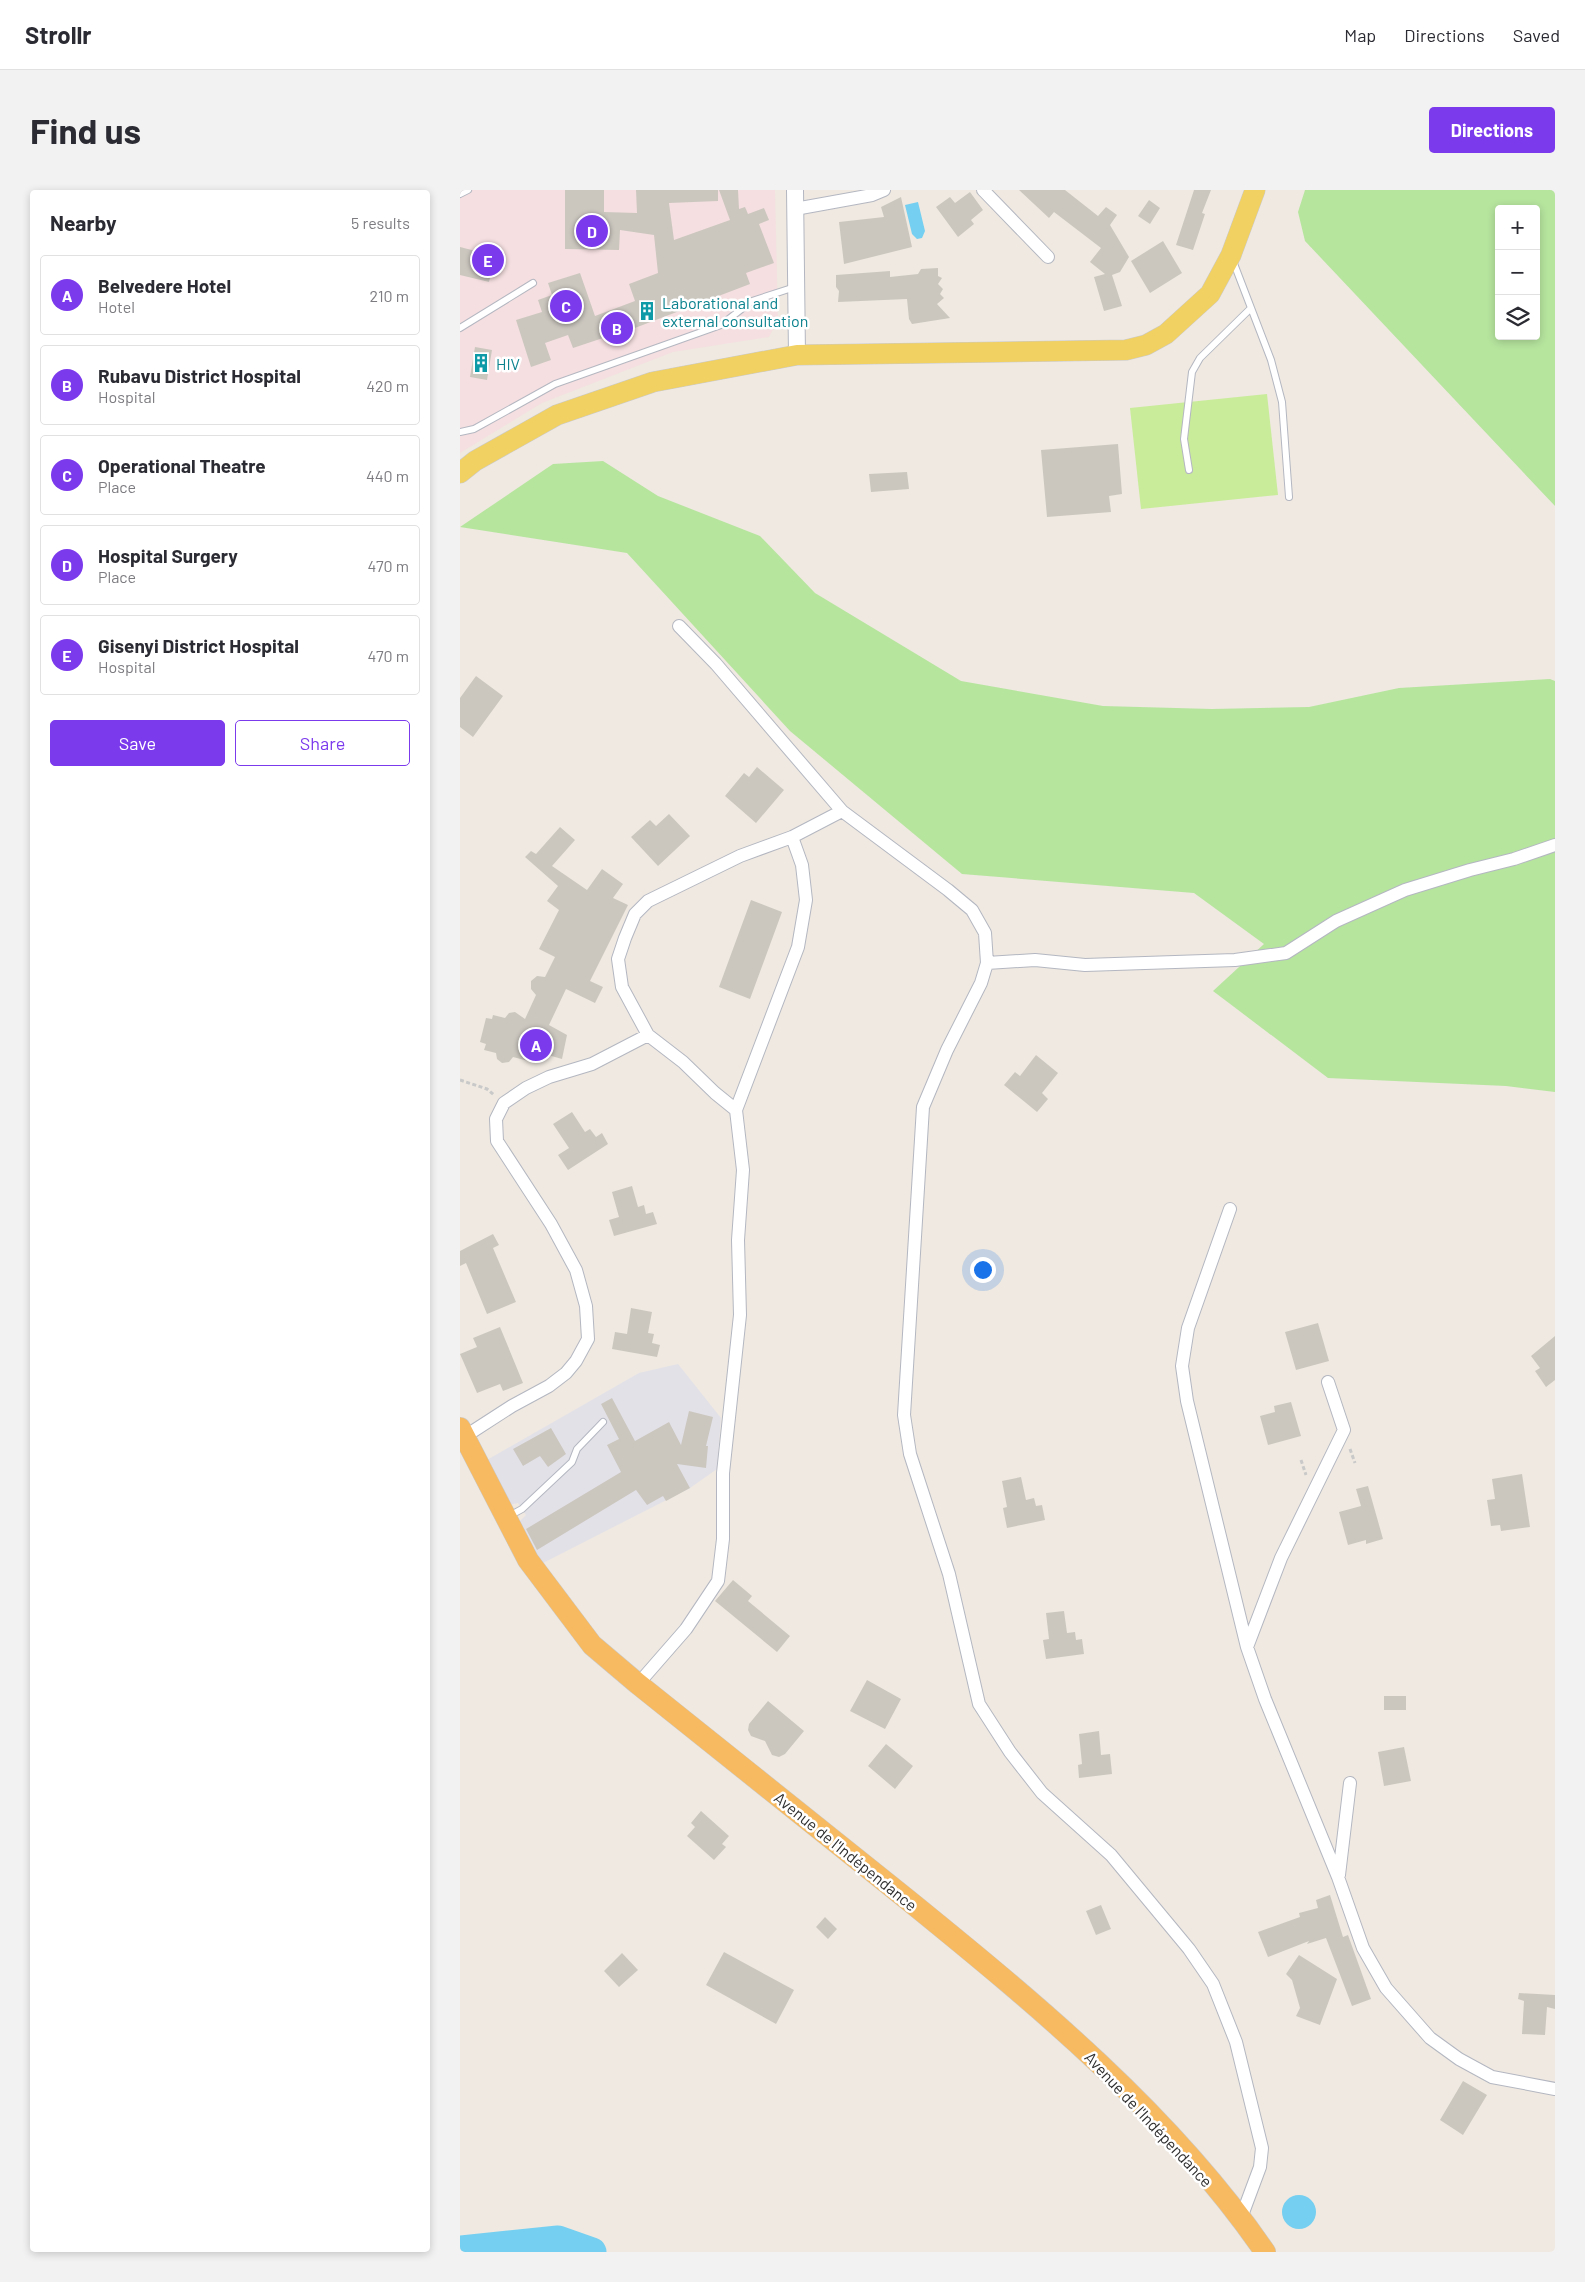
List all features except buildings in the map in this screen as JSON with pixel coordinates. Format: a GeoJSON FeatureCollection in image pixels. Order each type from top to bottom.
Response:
{"type":"FeatureCollection","features":[{"type":"Feature","properties":{"kind":"highway","name":"Avenue de l'Indépendance"},"geometry":{"type":"LineString","coordinates":[[462,1433],[528,1560],[592,1645],[970,1951],[1093,2057],[1165,2130],[1241,2218],[1265,2252]]}},
{"type":"Feature","properties":{"kind":"main road"},"geometry":{"type":"LineString","coordinates":[[460,473],[475,461],[557,414],[653,382],[797,355],[1126,350],[1146,345],[1166,334],[1210,294],[1231,255],[1255,190]]}},
{"type":"Feature","properties":{"kind":"street"},"geometry":{"type":"LineString","coordinates":[[795,190],[797,355]]}},
{"type":"Feature","properties":{"kind":"street"},"geometry":{"type":"LineString","coordinates":[[795,209],[872,195],[884,190]]}},
{"type":"Feature","properties":{"kind":"street"},"geometry":{"type":"LineString","coordinates":[[984,190],[1048,258]]}},
{"type":"Feature","properties":{"kind":"street"},"geometry":{"type":"LineString","coordinates":[[679,626],[794,753],[842,811],[972,910],[985,933],[987,963],[981,983],[947,1050],[923,1107],[904,1415],[910,1454],[949,1574],[979,1704],[1010,1752],[1042,1792],[1111,1856],[1189,1949],[1212,1984],[1236,2042],[1262,2148],[1260,2167],[1241,2218]]}},
{"type":"Feature","properties":{"kind":"street"},"geometry":{"type":"LineString","coordinates":[[736,1110],[683,1062],[648,1034],[622,987],[618,959],[635,914],[648,901],[679,884],[740,856],[792,836],[842,811]]}},
{"type":"Feature","properties":{"kind":"street"},"geometry":{"type":"LineString","coordinates":[[638,1684],[686,1629],[718,1581],[723,1539],[723,1473],[740,1315],[738,1240],[743,1170],[736,1110],[798,947],[806,900],[802,865],[792,836]]}},
{"type":"Feature","properties":{"kind":"street"},"geometry":{"type":"LineString","coordinates":[[987,963],[1036,960],[1085,964],[1236,960],[1286,953],[1336,921],[1405,890],[1514,859],[1555,845]]}},
{"type":"Feature","properties":{"kind":"street"},"geometry":{"type":"LineString","coordinates":[[462,1433],[549,1386],[566,1373],[576,1361],[588,1339],[586,1306],[576,1270],[551,1224],[496,1141],[496,1119],[504,1103],[526,1088],[549,1077],[592,1064],[648,1034]]}},
{"type":"Feature","properties":{"kind":"street"},"geometry":{"type":"LineString","coordinates":[[1230,1209],[1188,1328],[1182,1366],[1187,1401],[1246,1647],[1264,1699],[1338,1877],[1363,1948],[1386,1988],[1430,2038],[1459,2059],[1492,2077],[1555,2089]]}},
{"type":"Feature","properties":{"kind":"street"},"geometry":{"type":"LineString","coordinates":[[1246,1647],[1281,1558],[1344,1430],[1328,1382]]}},
{"type":"Feature","properties":{"kind":"street"},"geometry":{"type":"LineString","coordinates":[[1338,1877],[1350,1783]]}},
{"type":"Feature","properties":{"kind":"lane"},"geometry":{"type":"LineString","coordinates":[[460,194],[468,190]]}},
{"type":"Feature","properties":{"kind":"lane"},"geometry":{"type":"LineString","coordinates":[[1231,255],[1271,360],[1282,402],[1289,497]]}},
{"type":"Feature","properties":{"kind":"lane"},"geometry":{"type":"LineString","coordinates":[[460,328],[533,283]]}},
{"type":"Feature","properties":{"kind":"lane"},"geometry":{"type":"LineString","coordinates":[[460,432],[474,429],[555,384],[721,325],[752,301],[796,286]]}},
{"type":"Feature","properties":{"kind":"lane"},"geometry":{"type":"LineString","coordinates":[[1189,470],[1184,438],[1192,372],[1200,358],[1250,309]]}},
{"type":"Feature","properties":{"kind":"lane"},"geometry":{"type":"LineString","coordinates":[[506,1517],[522,1509],[572,1462],[577,1449],[603,1422]]}},
{"type":"Feature","properties":{"kind":"path"},"geometry":{"type":"LineString","coordinates":[[460,1080],[487,1089],[504,1103]]}},
{"type":"Feature","properties":{"kind":"shaded area"},"geometry":{"type":"Polygon","coordinates":[[[460,190],[775,190],[778,320],[769,337],[673,352],[542,403],[460,453],[460,190]]]}},
{"type":"Feature","properties":{"kind":"shaded area"},"geometry":{"type":"Polygon","coordinates":[[[678,1364],[721,1418],[717,1469],[690,1488],[541,1564],[518,1523],[526,1515],[518,1503],[509,1505],[487,1460],[639,1373],[678,1364]]]}},
{"type":"Feature","properties":{"kind":"green space"},"geometry":{"type":"Polygon","coordinates":[[[1305,190],[1555,190],[1555,506],[1305,241],[1298,212],[1305,190]]]}},
{"type":"Feature","properties":{"kind":"green space"},"geometry":{"type":"Polygon","coordinates":[[[1267,394],[1278,495],[1141,509],[1130,408],[1267,394]]]}},
{"type":"Feature","properties":{"kind":"green space"},"geometry":{"type":"Polygon","coordinates":[[[603,461],[658,496],[760,536],[815,593],[961,681],[1103,706],[1212,709],[1309,707],[1399,688],[1550,679],[1555,681],[1555,1092],[1506,1086],[1328,1078],[1213,991],[1264,944],[1194,893],[962,874],[790,731],[627,553],[460,527],[553,464],[603,461]]]}},
{"type":"Feature","properties":{"kind":"water"},"geometry":{"type":"Polygon","coordinates":[[[918,202],[925,231],[922,238],[917,239],[912,234],[905,205],[918,202]]]}},
{"type":"Feature","properties":{"kind":"water"},"geometry":{"type":"Polygon","coordinates":[[[1299,2195],[1311,2200],[1316,2212],[1311,2224],[1299,2229],[1287,2224],[1282,2212],[1287,2200],[1299,2195]]]}},
{"type":"Feature","properties":{"kind":"waterway"},"geometry":{"type":"LineString","coordinates":[[460,2250],[558,2240],[592,2252]]}},
{"type":"Feature","properties":{"kind":"place","name":"Hospital Surgery"},"geometry":{"type":"Point","coordinates":[592,231]}},
{"type":"Feature","properties":{"kind":"place","name":"Gisenyi District Hospital"},"geometry":{"type":"Point","coordinates":[488,260]}},
{"type":"Feature","properties":{"kind":"place","name":"Operational Theatre"},"geometry":{"type":"Point","coordinates":[566,306]}},
{"type":"Feature","properties":{"kind":"place","name":"Laborational and external consultation"},"geometry":{"type":"Point","coordinates":[647,311]}},
{"type":"Feature","properties":{"kind":"place","name":"Rubavu District Hospital"},"geometry":{"type":"Point","coordinates":[617,328]}},
{"type":"Feature","properties":{"kind":"place","name":"HIV"},"geometry":{"type":"Point","coordinates":[481,363]}},
{"type":"Feature","properties":{"kind":"place","name":"Belvedere Hotel"},"geometry":{"type":"Point","coordinates":[536,1045]}}]}
